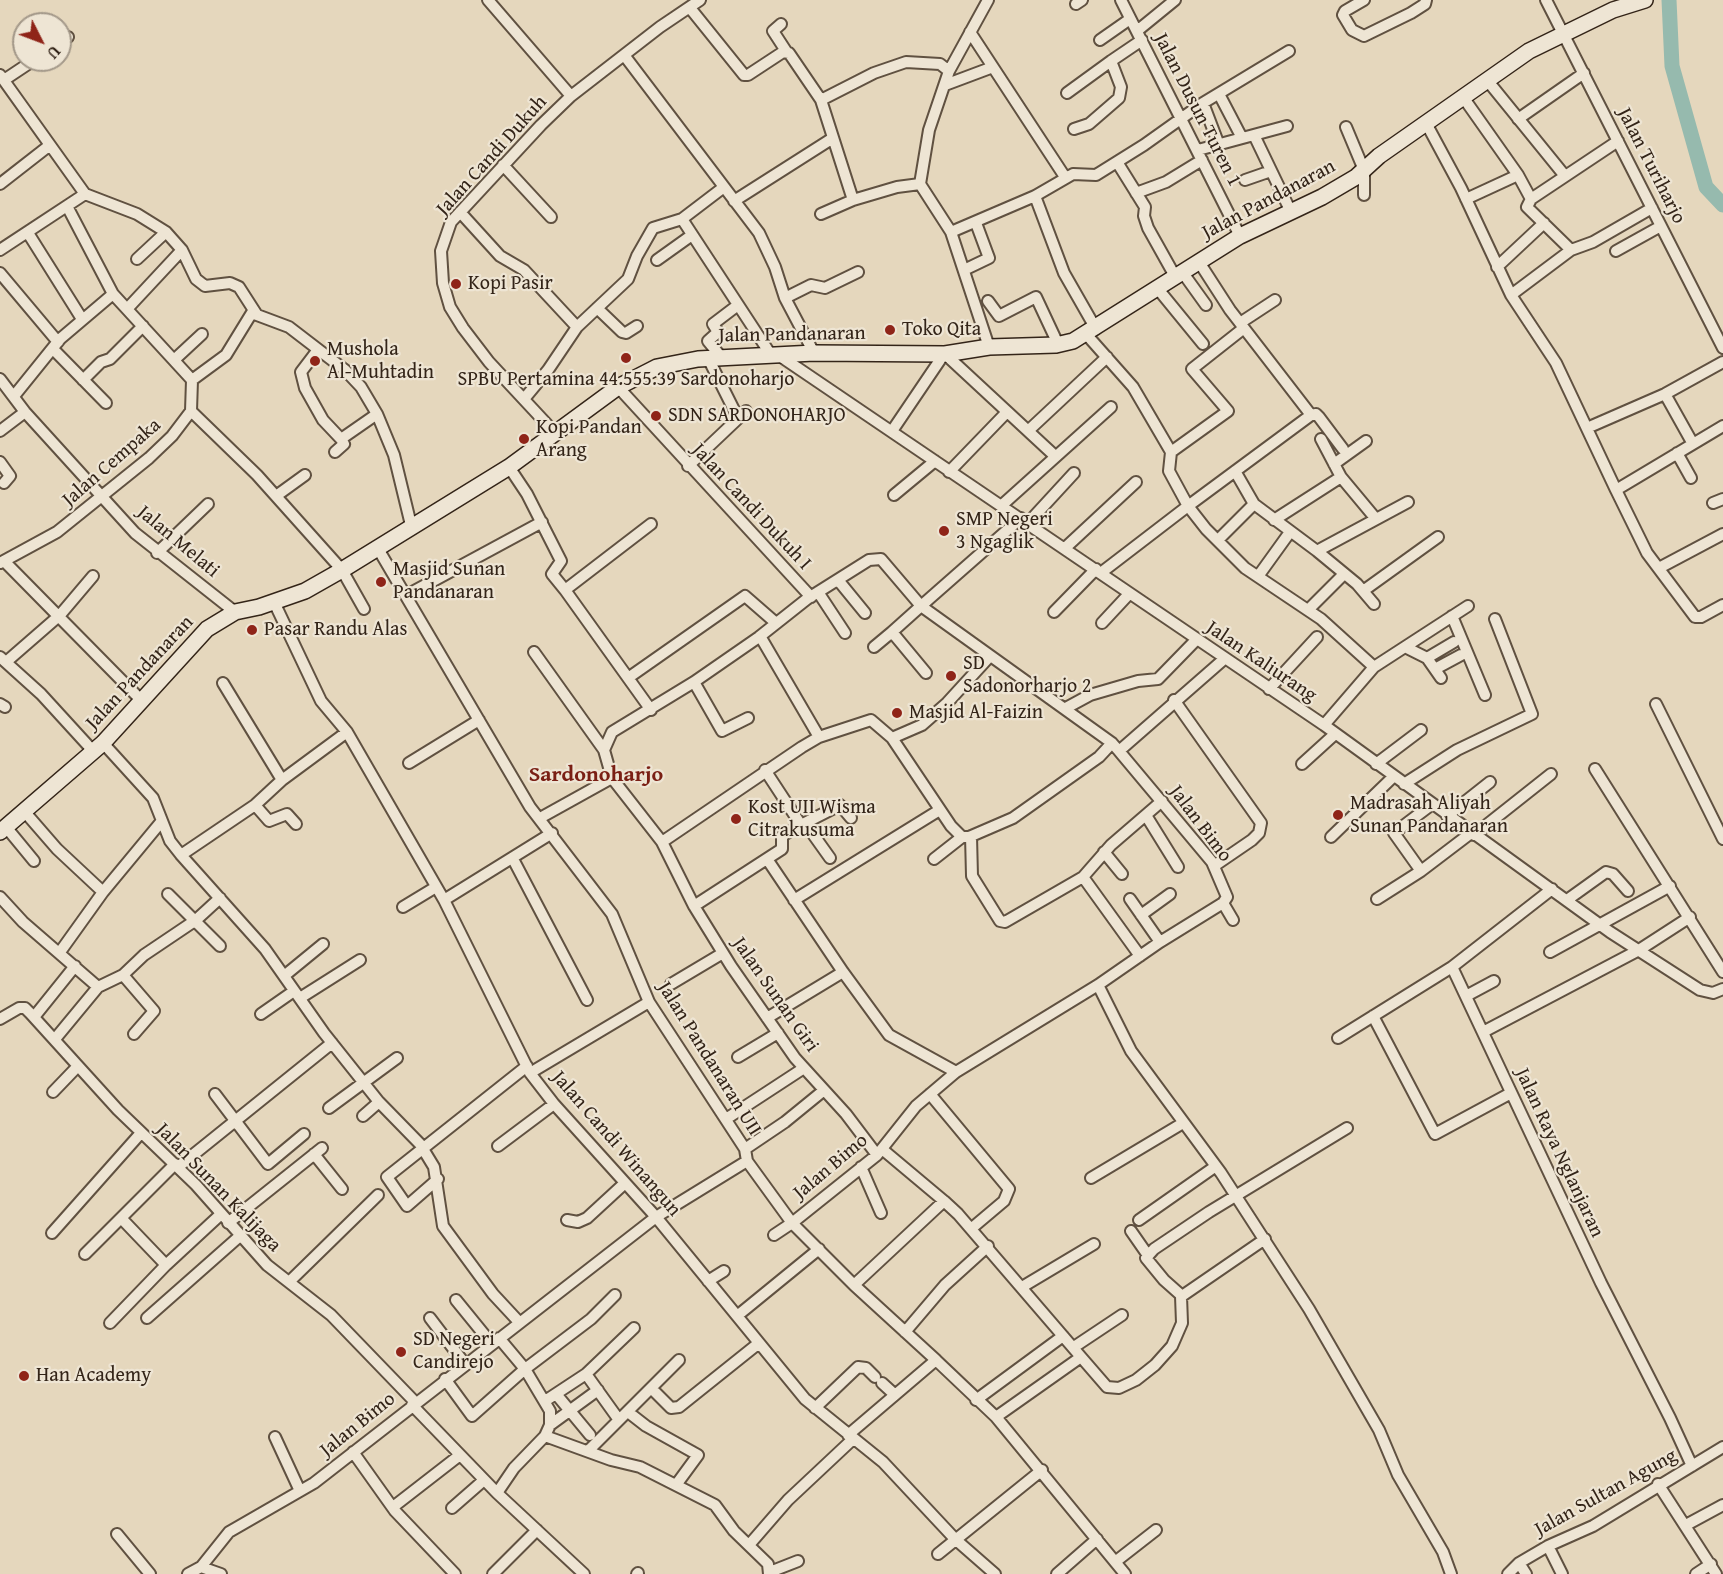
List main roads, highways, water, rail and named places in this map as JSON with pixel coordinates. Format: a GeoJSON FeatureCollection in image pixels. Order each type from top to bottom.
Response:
{"type":"FeatureCollection","features":[{"type":"Feature","properties":{"kind":"main road","name":"Jalan Pandanaran"},"geometry":{"type":"LineString","coordinates":[[3,830],[98,748],[207,629],[235,612],[305,591],[342,570],[411,525],[509,467],[618,387],[657,367],[715,358],[814,353],[942,357],[989,347],[1058,344],[1073,341],[1240,236],[1322,197],[1364,170],[1426,123],[1529,51],[1613,10],[1642,0]]}},
{"type":"Feature","properties":{"kind":"waterway"},"geometry":{"type":"LineString","coordinates":[[1669,0],[1672,66],[1706,187],[1723,205]]}},
{"type":"Feature","properties":{"kind":"place","name":"Kopi Pasir"},"geometry":{"type":"Point","coordinates":[456,284]}},
{"type":"Feature","properties":{"kind":"place","name":"Toko Qita"},"geometry":{"type":"Point","coordinates":[890,330]}},
{"type":"Feature","properties":{"kind":"place","name":"SPBU Pertamina 44.555.39 Sardonoharjo"},"geometry":{"type":"Point","coordinates":[626,358]}},
{"type":"Feature","properties":{"kind":"place","name":"Mushola Al-Muhtadin"},"geometry":{"type":"Point","coordinates":[315,361]}},
{"type":"Feature","properties":{"kind":"place","name":"SDN SARDONOHARJO"},"geometry":{"type":"Point","coordinates":[656,416]}},
{"type":"Feature","properties":{"kind":"place","name":"Kopi Pandan Arang"},"geometry":{"type":"Point","coordinates":[524,439]}},
{"type":"Feature","properties":{"kind":"place","name":"SMP Negeri 3 Ngaglik"},"geometry":{"type":"Point","coordinates":[944,531]}},
{"type":"Feature","properties":{"kind":"place","name":"Masjid Sunan Pandanaran"},"geometry":{"type":"Point","coordinates":[381,582]}},
{"type":"Feature","properties":{"kind":"place","name":"Pasar Randu Alas"},"geometry":{"type":"Point","coordinates":[252,630]}},
{"type":"Feature","properties":{"kind":"place","name":"SD Sadonorharjo 2"},"geometry":{"type":"Point","coordinates":[951,676]}},
{"type":"Feature","properties":{"kind":"place","name":"Masjid Al-Faizin"},"geometry":{"type":"Point","coordinates":[897,713]}},
{"type":"Feature","properties":{"kind":"place","name":"Madrasah Aliyah Sunan Pandanaran"},"geometry":{"type":"Point","coordinates":[1338,815]}},
{"type":"Feature","properties":{"kind":"place","name":"Kost UII Wisma Citrakusuma"},"geometry":{"type":"Point","coordinates":[736,819]}},
{"type":"Feature","properties":{"kind":"place","name":"SD Negeri Candirejo"},"geometry":{"type":"Point","coordinates":[401,1352]}},
{"type":"Feature","properties":{"kind":"place","name":"Han Academy"},"geometry":{"type":"Point","coordinates":[24,1376]}},
{"type":"Feature","properties":{"kind":"district","name":"Sardonoharjo"},"geometry":{"type":"Point","coordinates":[596,775]}}]}
